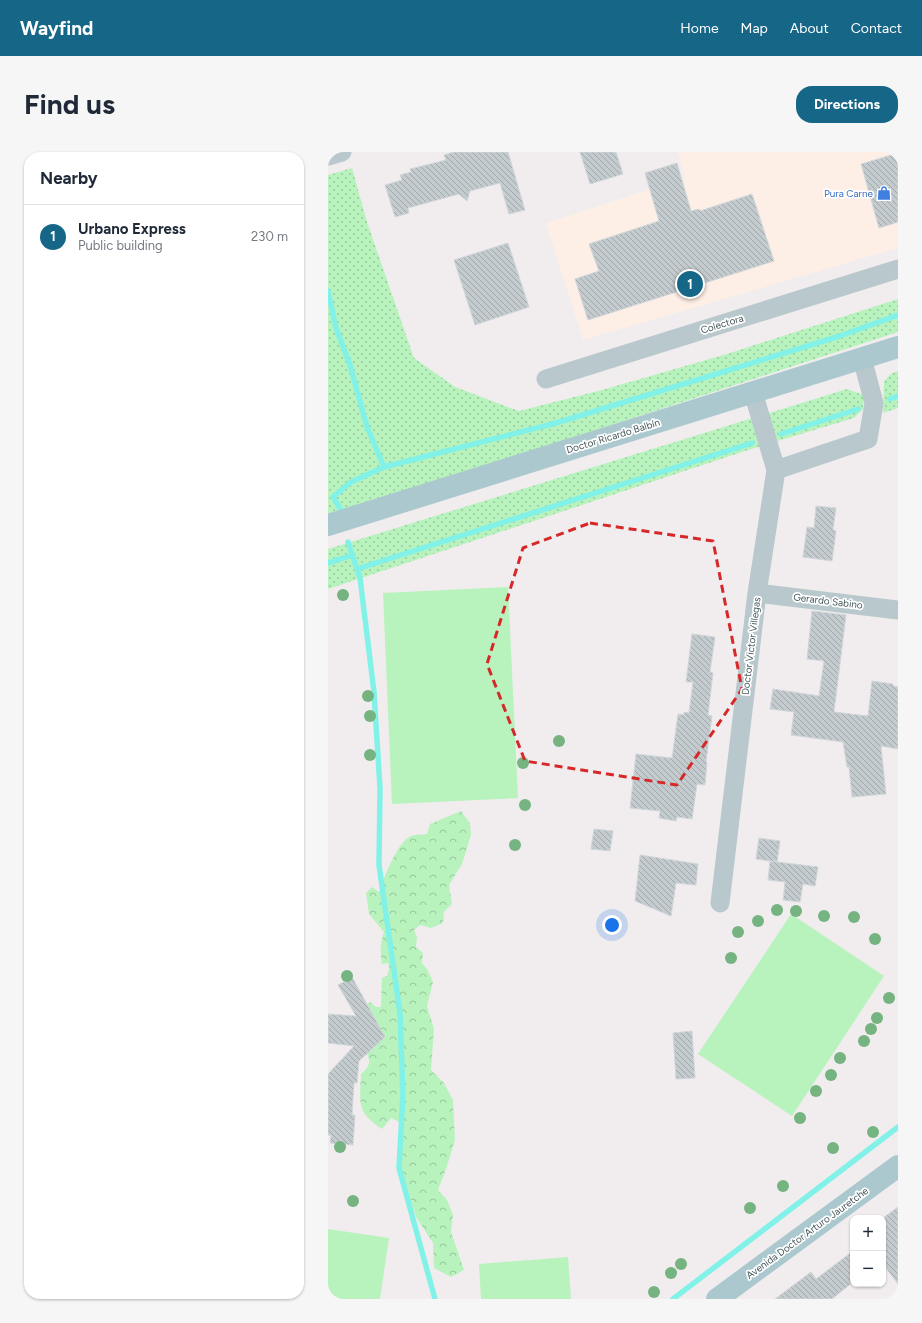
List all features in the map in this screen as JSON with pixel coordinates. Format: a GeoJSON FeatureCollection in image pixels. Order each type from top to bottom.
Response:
{"type":"FeatureCollection","features":[{"type":"Feature","properties":{"kind":"main road","name":"Doctor Ricardo Balbín"},"geometry":{"type":"LineString","coordinates":[[328,525],[898,347]]}},
{"type":"Feature","properties":{"kind":"main road","name":"Avenida Doctor Arturo Jauretche"},"geometry":{"type":"LineString","coordinates":[[717,1299],[898,1166]]}},
{"type":"Feature","properties":{"kind":"street"},"geometry":{"type":"LineString","coordinates":[[328,156],[342,152]]}},
{"type":"Feature","properties":{"kind":"street","name":"Colectora"},"geometry":{"type":"LineString","coordinates":[[546,379],[898,269]]}},
{"type":"Feature","properties":{"kind":"street"},"geometry":{"type":"LineString","coordinates":[[776,470],[868,439],[874,404],[862,358]]}},
{"type":"Feature","properties":{"kind":"street","name":"Doctor Victor Villegas"},"geometry":{"type":"LineString","coordinates":[[720,903],[757,593],[776,470],[753,392]]}},
{"type":"Feature","properties":{"kind":"street","name":"Gerardo Sabino"},"geometry":{"type":"LineString","coordinates":[[757,593],[898,610]]}},
{"type":"Feature","properties":{"kind":"highlighted area"},"geometry":{"type":"Polygon","coordinates":[[[590,523],[713,541],[742,689],[677,785],[525,761],[487,664],[523,548],[590,523]]]}},
{"type":"Feature","properties":{"kind":"shaded area"},"geometry":{"type":"Polygon","coordinates":[[[678,152],[898,152],[898,248],[583,340],[546,223],[685,178],[678,152]]]}},
{"type":"Feature","properties":{"kind":"green space"},"geometry":{"type":"Polygon","coordinates":[[[352,168],[367,222],[414,358],[455,387],[519,411],[602,390],[727,354],[898,299],[898,332],[510,458],[328,514],[328,175],[352,168]]]}},
{"type":"Feature","properties":{"kind":"green space"},"geometry":{"type":"Polygon","coordinates":[[[898,371],[898,408],[883,413],[884,381],[892,373],[898,371]]]}},
{"type":"Feature","properties":{"kind":"green space"},"geometry":{"type":"Polygon","coordinates":[[[847,389],[864,395],[863,409],[854,418],[748,450],[328,589],[328,549],[847,389]]]}},
{"type":"Feature","properties":{"kind":"green space"},"geometry":{"type":"Polygon","coordinates":[[[508,587],[518,798],[392,804],[383,593],[508,587]]]}},
{"type":"Feature","properties":{"kind":"green space"},"geometry":{"type":"Polygon","coordinates":[[[461,811],[470,823],[471,835],[462,864],[449,885],[452,904],[444,912],[443,923],[431,928],[420,925],[414,930],[417,937],[416,947],[423,953],[422,963],[427,969],[433,982],[427,1006],[434,1029],[431,1070],[444,1083],[453,1100],[455,1140],[438,1190],[447,1200],[453,1215],[451,1232],[464,1270],[451,1277],[434,1268],[433,1243],[416,1217],[397,1157],[403,1141],[401,1123],[391,1118],[382,1129],[368,1117],[361,1106],[361,1074],[369,1064],[369,1060],[361,1042],[358,1030],[360,1011],[370,1002],[376,1007],[381,1007],[382,978],[387,976],[389,969],[388,963],[382,964],[381,960],[381,944],[384,932],[369,914],[366,893],[372,887],[379,892],[396,853],[406,840],[413,835],[427,834],[430,824],[461,811]]]}},
{"type":"Feature","properties":{"kind":"green space"},"geometry":{"type":"Polygon","coordinates":[[[791,914],[884,976],[792,1116],[698,1054],[791,914]]]}},
{"type":"Feature","properties":{"kind":"green space"},"geometry":{"type":"Polygon","coordinates":[[[328,1229],[389,1238],[380,1299],[328,1299],[328,1229]]]}},
{"type":"Feature","properties":{"kind":"green space"},"geometry":{"type":"Polygon","coordinates":[[[568,1257],[571,1299],[481,1299],[479,1264],[568,1257]]]}},
{"type":"Feature","properties":{"kind":"building"},"geometry":{"type":"Polygon","coordinates":[[[454,152],[508,152],[525,210],[509,214],[500,183],[470,191],[467,201],[459,194],[408,208],[409,213],[395,217],[385,185],[402,180],[400,175],[411,172],[410,169],[446,160],[444,155],[454,152]]]}},
{"type":"Feature","properties":{"kind":"building"},"geometry":{"type":"Polygon","coordinates":[[[580,152],[616,152],[623,174],[590,184],[580,152]]]}},
{"type":"Feature","properties":{"kind":"building","name":"Pura Carne"},"geometry":{"type":"Polygon","coordinates":[[[898,153],[898,222],[879,228],[861,164],[898,153]]]}},
{"type":"Feature","properties":{"kind":"building"},"geometry":{"type":"Polygon","coordinates":[[[677,163],[691,211],[699,209],[700,211],[752,194],[774,261],[588,320],[575,279],[599,271],[589,244],[659,221],[645,173],[677,163]]]}},
{"type":"Feature","properties":{"kind":"building"},"geometry":{"type":"Polygon","coordinates":[[[508,243],[529,307],[475,325],[454,260],[508,243]]]}},
{"type":"Feature","properties":{"kind":"building"},"geometry":{"type":"Polygon","coordinates":[[[816,506],[836,508],[833,530],[836,531],[832,561],[803,557],[807,527],[814,528],[816,506]]]}},
{"type":"Feature","properties":{"kind":"building"},"geometry":{"type":"Polygon","coordinates":[[[812,611],[846,615],[834,712],[868,716],[872,681],[893,684],[893,686],[898,687],[898,749],[881,746],[886,794],[852,797],[849,767],[847,767],[843,742],[791,735],[794,712],[770,709],[773,689],[819,696],[824,661],[807,659],[812,611]]]}},
{"type":"Feature","properties":{"kind":"building"},"geometry":{"type":"Polygon","coordinates":[[[692,634],[715,637],[710,672],[713,673],[708,715],[712,716],[706,762],[705,785],[697,784],[692,819],[677,817],[676,821],[659,818],[660,811],[630,808],[636,754],[672,758],[678,714],[684,715],[684,712],[689,713],[693,682],[686,682],[692,634]]]}},
{"type":"Feature","properties":{"kind":"building"},"geometry":{"type":"Polygon","coordinates":[[[594,829],[613,831],[610,851],[591,849],[594,829]]]}},
{"type":"Feature","properties":{"kind":"building"},"geometry":{"type":"Polygon","coordinates":[[[759,838],[780,841],[777,862],[756,859],[759,838]]]}},
{"type":"Feature","properties":{"kind":"building"},"geometry":{"type":"Polygon","coordinates":[[[640,855],[698,864],[696,885],[676,883],[671,916],[635,901],[640,855]]]}},
{"type":"Feature","properties":{"kind":"building"},"geometry":{"type":"Polygon","coordinates":[[[770,861],[818,867],[815,886],[803,884],[800,902],[783,900],[785,882],[768,880],[770,861]]]}},
{"type":"Feature","properties":{"kind":"building"},"geometry":{"type":"Polygon","coordinates":[[[352,977],[385,1037],[359,1061],[357,1083],[354,1083],[352,1115],[355,1115],[353,1145],[330,1143],[331,1135],[328,1135],[328,1074],[354,1046],[328,1043],[328,1014],[356,1016],[338,985],[352,977]]]}},
{"type":"Feature","properties":{"kind":"building"},"geometry":{"type":"Polygon","coordinates":[[[692,1031],[695,1078],[676,1079],[673,1033],[692,1031]]]}},
{"type":"Feature","properties":{"kind":"building"},"geometry":{"type":"Polygon","coordinates":[[[898,1207],[898,1284],[886,1268],[886,1216],[898,1207]]]}},
{"type":"Feature","properties":{"kind":"building"},"geometry":{"type":"Polygon","coordinates":[[[850,1253],[850,1284],[832,1299],[775,1299],[811,1272],[816,1279],[850,1253]]]}},
{"type":"Feature","properties":{"kind":"waterway"},"geometry":{"type":"LineString","coordinates":[[328,291],[336,328],[350,365],[367,427],[384,467],[351,482],[333,497],[341,510]]}},
{"type":"Feature","properties":{"kind":"waterway"},"geometry":{"type":"LineString","coordinates":[[384,467],[556,423],[840,336],[898,315]]}},
{"type":"Feature","properties":{"kind":"waterway"},"geometry":{"type":"LineString","coordinates":[[890,399],[898,396]]}},
{"type":"Feature","properties":{"kind":"waterway"},"geometry":{"type":"LineString","coordinates":[[781,434],[858,409]]}},
{"type":"Feature","properties":{"kind":"waterway"},"geometry":{"type":"LineString","coordinates":[[357,569],[752,443]]}},
{"type":"Feature","properties":{"kind":"waterway"},"geometry":{"type":"LineString","coordinates":[[348,542],[360,578],[374,692],[380,788],[379,865],[400,1013],[403,1095],[399,1168],[435,1299]]}},
{"type":"Feature","properties":{"kind":"waterway"},"geometry":{"type":"LineString","coordinates":[[328,563],[353,555]]}},
{"type":"Feature","properties":{"kind":"waterway"},"geometry":{"type":"LineString","coordinates":[[673,1299],[898,1127]]}},
{"type":"Feature","properties":{"kind":"place","name":"Pura Carne"},"geometry":{"type":"Point","coordinates":[884,193]}},
{"type":"Feature","properties":{"kind":"place","name":"Urbano Express"},"geometry":{"type":"Point","coordinates":[690,284]}}]}
